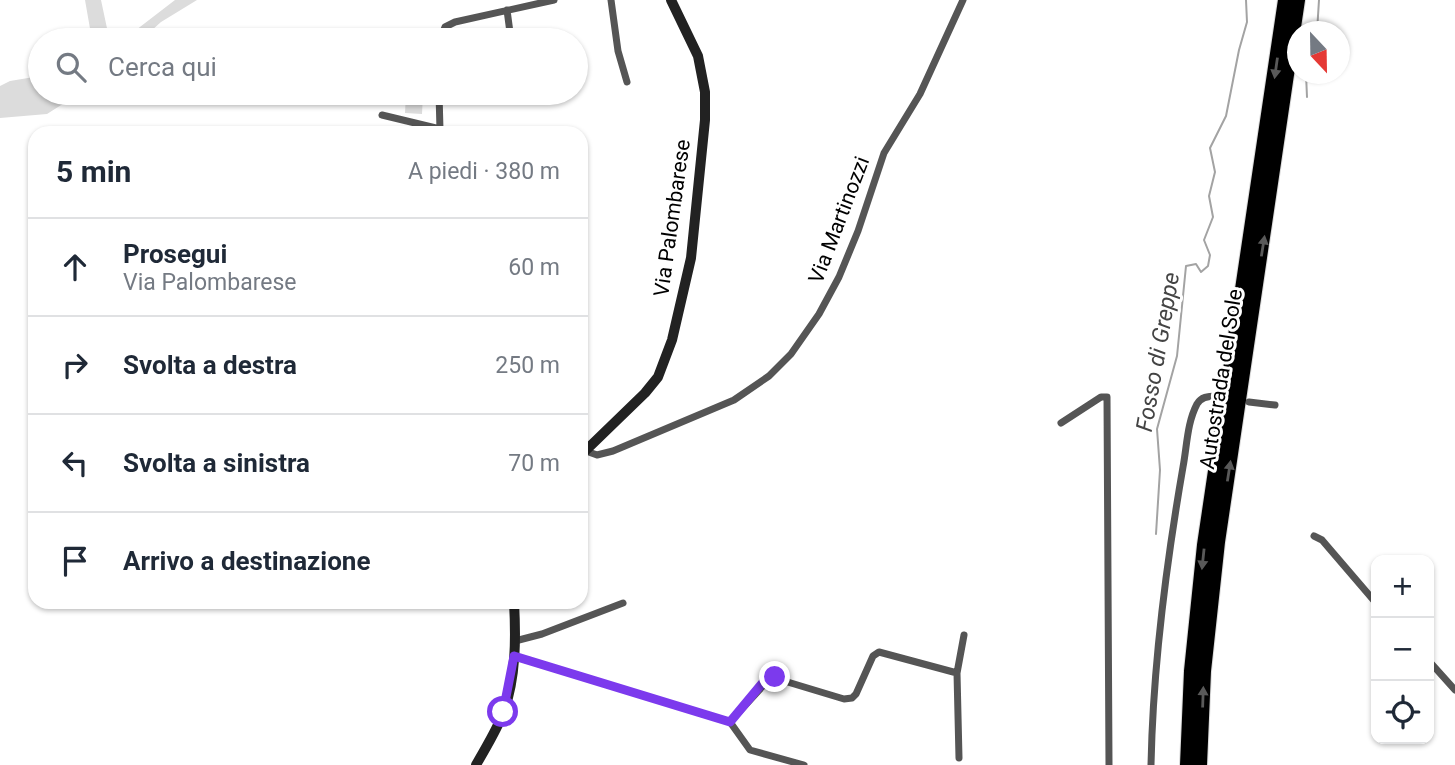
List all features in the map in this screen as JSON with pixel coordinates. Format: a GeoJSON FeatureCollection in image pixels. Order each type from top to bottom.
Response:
{"type":"FeatureCollection","features":[{"type":"Feature","properties":{"kind":"highway","name":"Autostrada del Sole"},"geometry":{"type":"LineString","coordinates":[[1187,765],[1191,671],[1204,545],[1285,0]]}},
{"type":"Feature","properties":{"kind":"highway","name":"Autostrada del Sole"},"geometry":{"type":"LineString","coordinates":[[1200,765],[1204,671],[1218,542],[1298,0]]}},
{"type":"Feature","properties":{"kind":"main road","name":"Via Palombarese"},"geometry":{"type":"LineString","coordinates":[[588,448],[658,377],[672,340],[689,269],[705,120],[705,92],[699,60],[671,0]]}},
{"type":"Feature","properties":{"kind":"main road"},"geometry":{"type":"LineString","coordinates":[[477,765],[504,709],[516,641],[514,609]]}},
{"type":"Feature","properties":{"kind":"street"},"geometry":{"type":"LineString","coordinates":[[445,28],[450,24],[554,0]]}},
{"type":"Feature","properties":{"kind":"street"},"geometry":{"type":"LineString","coordinates":[[611,0],[618,51],[627,82]]}},
{"type":"Feature","properties":{"kind":"street","name":"Via Martinozzi"},"geometry":{"type":"LineString","coordinates":[[588,454],[610,452],[726,404],[765,379],[788,358],[819,314],[836,283],[858,230],[884,153],[920,94],[963,0]]}},
{"type":"Feature","properties":{"kind":"street"},"geometry":{"type":"LineString","coordinates":[[507,10],[509,28]]}},
{"type":"Feature","properties":{"kind":"street"},"geometry":{"type":"LineString","coordinates":[[439,105],[440,126]]}},
{"type":"Feature","properties":{"kind":"street"},"geometry":{"type":"LineString","coordinates":[[382,115],[422,126]]}},
{"type":"Feature","properties":{"kind":"street"},"geometry":{"type":"LineString","coordinates":[[1151,765],[1157,649],[1186,440],[1196,406],[1203,398],[1216,396]]}},
{"type":"Feature","properties":{"kind":"street"},"geometry":{"type":"LineString","coordinates":[[1061,423],[1101,397],[1107,397],[1109,765]]}},
{"type":"Feature","properties":{"kind":"street"},"geometry":{"type":"LineString","coordinates":[[1249,401],[1275,405]]}},
{"type":"Feature","properties":{"kind":"street"},"geometry":{"type":"LineString","coordinates":[[1314,536],[1322,540],[1371,597]]}},
{"type":"Feature","properties":{"kind":"street"},"geometry":{"type":"LineString","coordinates":[[516,641],[537,636],[623,603]]}},
{"type":"Feature","properties":{"kind":"street"},"geometry":{"type":"LineString","coordinates":[[959,758],[957,673],[964,635]]}},
{"type":"Feature","properties":{"kind":"street"},"geometry":{"type":"LineString","coordinates":[[730,722],[765,680],[771,677],[844,699],[852,698],[873,656],[880,652],[957,673]]}},
{"type":"Feature","properties":{"kind":"street"},"geometry":{"type":"LineString","coordinates":[[514,656],[730,722],[752,751],[804,765]]}},
{"type":"Feature","properties":{"kind":"street"},"geometry":{"type":"LineString","coordinates":[[1434,667],[1455,690]]}},
{"type":"Feature","properties":{"kind":"shaded area"},"geometry":{"type":"Polygon","coordinates":[[[85,0],[101,0],[107,28],[90,28],[85,0]]]}},
{"type":"Feature","properties":{"kind":"shaded area"},"geometry":{"type":"Polygon","coordinates":[[[175,0],[197,0],[154,28],[139,28],[175,0]]]}},
{"type":"Feature","properties":{"kind":"shaded area"},"geometry":{"type":"Polygon","coordinates":[[[28,78],[28,105],[61,105],[47,114],[0,118],[0,86],[28,78]]]}},
{"type":"Feature","properties":{"kind":"shaded area"},"geometry":{"type":"Polygon","coordinates":[[[405,105],[422,105],[422,114],[405,113],[405,105]]]}},
{"type":"Feature","properties":{"kind":"waterway","name":"Fosso di Greppe"},"geometry":{"type":"LineString","coordinates":[[1156,534],[1160,470],[1157,429],[1177,356],[1186,266],[1196,264],[1201,272],[1208,266],[1210,255],[1204,240],[1213,217],[1209,196],[1215,172],[1210,148],[1226,116],[1247,22],[1246,0]]}},
{"type":"Feature","properties":{"kind":"waterway"},"geometry":{"type":"LineString","coordinates":[[1318,21],[1319,0]]}},
{"type":"Feature","properties":{"kind":"waterway"},"geometry":{"type":"LineString","coordinates":[[1306,84],[1307,97]]}},
{"type":"Feature","properties":{"kind":"route"},"geometry":{"type":"LineString","coordinates":[[503,712],[514,656],[730,722],[765,680],[775,677]]}}]}
